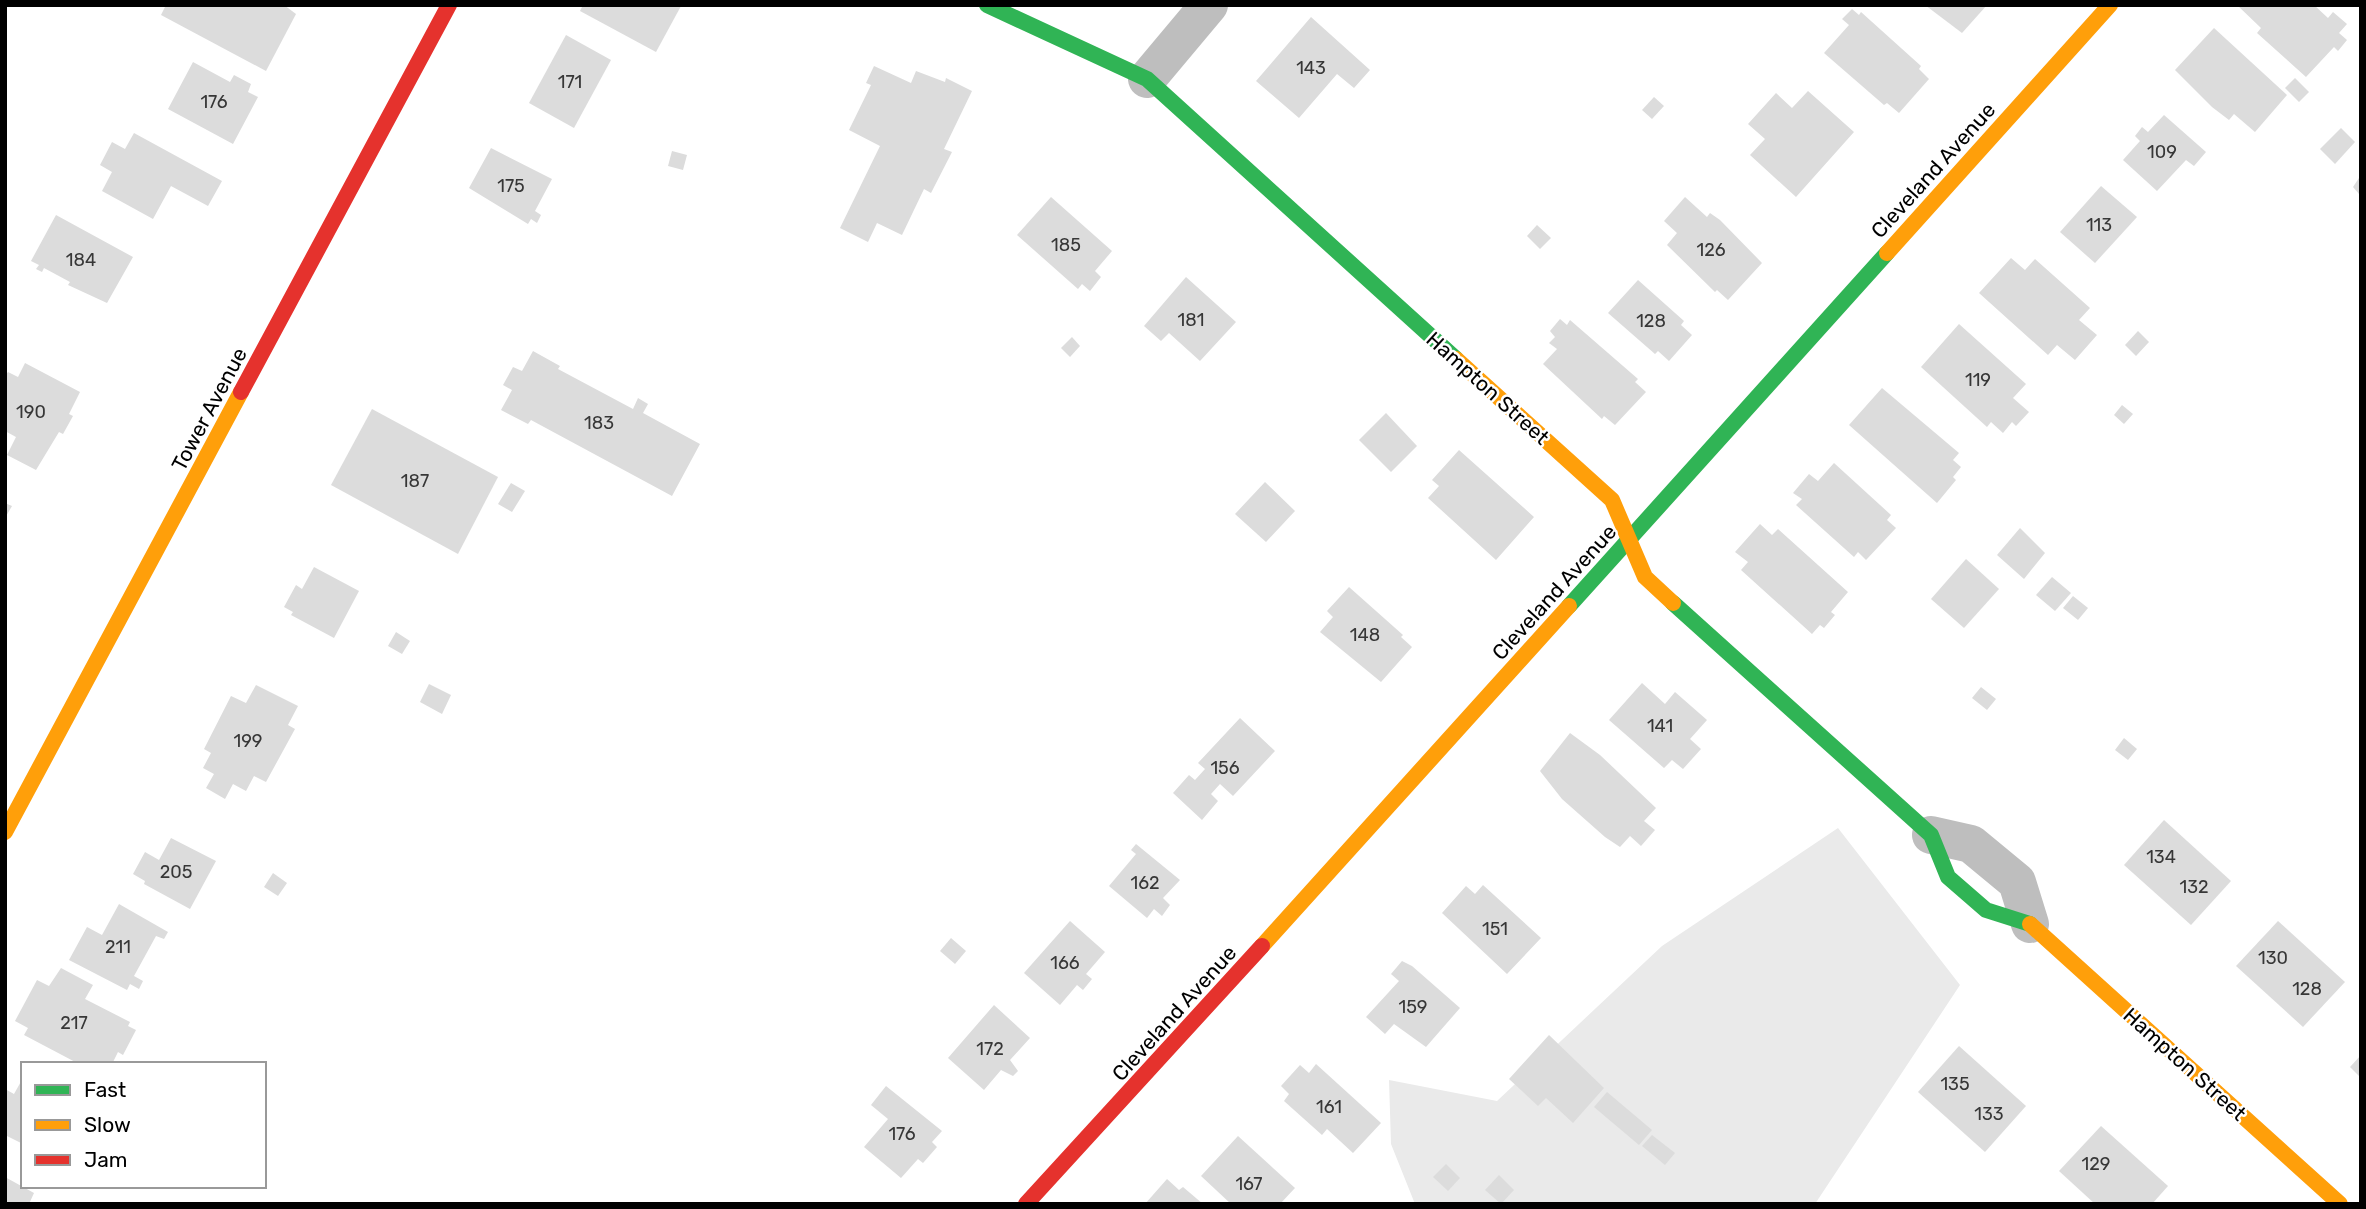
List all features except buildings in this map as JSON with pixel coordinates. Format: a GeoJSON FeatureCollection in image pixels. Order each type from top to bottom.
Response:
{"type":"FeatureCollection","features":[{"type":"Feature","properties":{"kind":"street","name":"Tower Avenue"},"geometry":{"type":"LineString","coordinates":[[5,832],[449,5]]}},
{"type":"Feature","properties":{"kind":"street","name":"Hampton Street"},"geometry":{"type":"LineString","coordinates":[[987,5],[1147,79],[1612,500],[1645,577],[1931,835],[1971,844],[2017,882],[2030,924],[2340,1204]]}},
{"type":"Feature","properties":{"kind":"street"},"geometry":{"type":"LineString","coordinates":[[1147,79],[1209,5]]}},
{"type":"Feature","properties":{"kind":"street","name":"Cleveland Avenue"},"geometry":{"type":"LineString","coordinates":[[1026,1204],[1096,1132],[2110,5]]}},
{"type":"Feature","properties":{"kind":"shaded area"},"geometry":{"type":"Polygon","coordinates":[[[1838,828],[1960,985],[1815,1204],[1415,1204],[1391,1144],[1389,1080],[1497,1101],[1662,946],[1838,828]]]}},
{"type":"Feature","properties":{"kind":"traffic: fast"},"geometry":{"type":"LineString","coordinates":[[987,5],[1147,79],[1456,359]]}},
{"type":"Feature","properties":{"kind":"traffic: fast"},"geometry":{"type":"LineString","coordinates":[[1569,606],[1887,253]]}},
{"type":"Feature","properties":{"kind":"traffic: fast"},"geometry":{"type":"LineString","coordinates":[[1673,603],[1931,835],[1948,877],[1986,910],[2030,924]]}},
{"type":"Feature","properties":{"kind":"traffic: slow"},"geometry":{"type":"LineString","coordinates":[[1887,253],[2110,5]]}},
{"type":"Feature","properties":{"kind":"traffic: slow"},"geometry":{"type":"LineString","coordinates":[[1456,359],[1612,500],[1645,577],[1673,603]]}},
{"type":"Feature","properties":{"kind":"traffic: slow"},"geometry":{"type":"LineString","coordinates":[[5,832],[241,392]]}},
{"type":"Feature","properties":{"kind":"traffic: slow"},"geometry":{"type":"LineString","coordinates":[[1262,946],[1569,606]]}},
{"type":"Feature","properties":{"kind":"traffic: slow"},"geometry":{"type":"LineString","coordinates":[[2030,924],[2340,1204]]}},
{"type":"Feature","properties":{"kind":"traffic: jam"},"geometry":{"type":"LineString","coordinates":[[241,392],[449,5]]}},
{"type":"Feature","properties":{"kind":"traffic: jam"},"geometry":{"type":"LineString","coordinates":[[1026,1204],[1262,946]]}}]}
